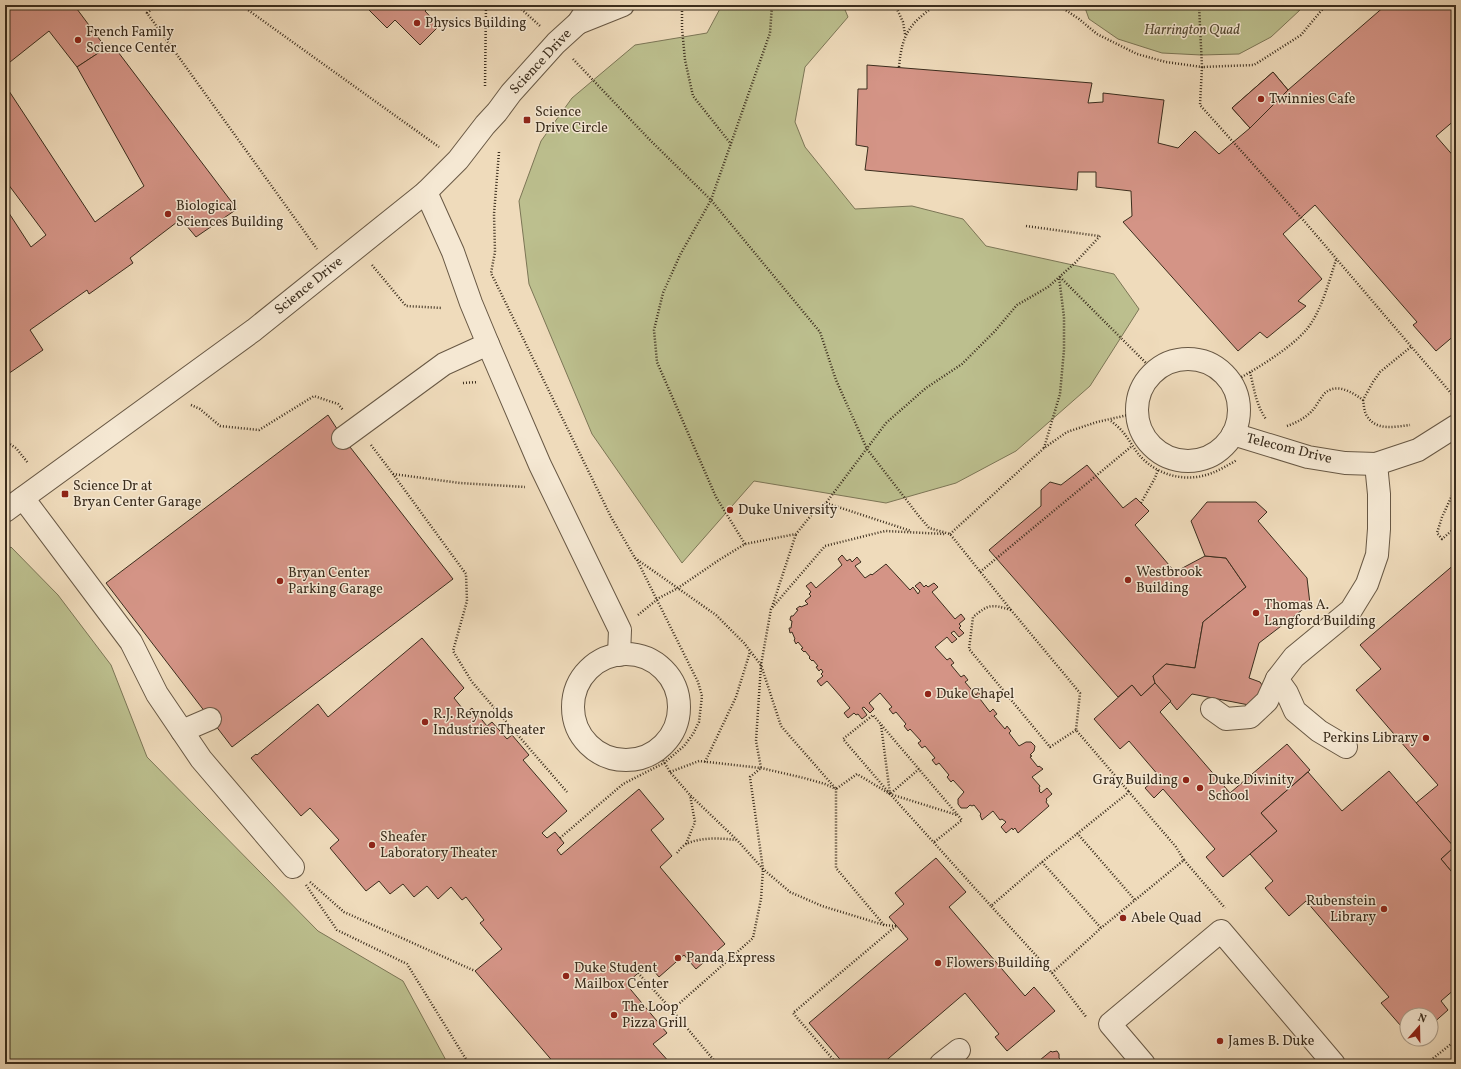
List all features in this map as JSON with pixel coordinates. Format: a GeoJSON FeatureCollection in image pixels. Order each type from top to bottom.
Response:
{"type":"FeatureCollection","features":[{"type":"Feature","properties":{"kind":"street","name":"Science Drive"},"geometry":{"type":"LineString","coordinates":[[5,512],[254,330],[426,192],[458,160],[511,93],[556,43],[578,23],[590,5]]}},
{"type":"Feature","properties":{"kind":"street","name":"Science Drive"},"geometry":{"type":"LineString","coordinates":[[578,23],[623,5]]}},
{"type":"Feature","properties":{"kind":"street"},"geometry":{"type":"LineString","coordinates":[[426,192],[453,252],[471,303],[488,344],[550,486],[620,630],[620,655]]}},
{"type":"Feature","properties":{"kind":"street"},"geometry":{"type":"LineString","coordinates":[[350,433],[444,364],[488,344]]}},
{"type":"Feature","properties":{"kind":"street","name":"Telecom Drive"},"geometry":{"type":"LineString","coordinates":[[1186,359],[1204,362],[1219,370],[1231,383],[1239,408],[1238,422],[1223,447],[1209,456],[1193,460],[1177,460],[1162,454],[1149,443],[1140,429],[1137,413],[1138,398],[1144,383],[1154,371],[1169,362],[1186,359]]}},
{"type":"Feature","properties":{"kind":"street","name":"Telecom Drive"},"geometry":{"type":"LineString","coordinates":[[1232,434],[1308,457],[1345,463],[1376,464],[1418,450],[1456,426]]}},
{"type":"Feature","properties":{"kind":"street"},"geometry":{"type":"LineString","coordinates":[[1212,709],[1226,719],[1250,717],[1267,701],[1277,679],[1294,657],[1351,610],[1367,584],[1377,555],[1379,494],[1376,464]]}},
{"type":"Feature","properties":{"kind":"street"},"geometry":{"type":"LineString","coordinates":[[23,498],[131,642],[157,694],[201,759],[293,867]]}},
{"type":"Feature","properties":{"kind":"street"},"geometry":{"type":"LineString","coordinates":[[620,655],[637,656],[653,662],[666,673],[675,688],[679,705],[677,723],[661,756],[630,760],[607,757],[592,748],[580,735],[574,718],[573,701],[578,684],[588,670],[602,660],[620,655]]}},
{"type":"Feature","properties":{"kind":"street"},"geometry":{"type":"LineString","coordinates":[[1277,679],[1288,693],[1295,711],[1320,731],[1346,747]]}},
{"type":"Feature","properties":{"kind":"street"},"geometry":{"type":"LineString","coordinates":[[182,730],[210,719]]}},
{"type":"Feature","properties":{"kind":"street"},"geometry":{"type":"LineString","coordinates":[[1144,1064],[1110,1024],[1221,931],[1334,1064]]}},
{"type":"Feature","properties":{"kind":"street"},"geometry":{"type":"LineString","coordinates":[[941,1064],[959,1050]]}},
{"type":"Feature","properties":{"kind":"path"},"geometry":{"type":"LineString","coordinates":[[157,5],[147,13],[331,269]]}},
{"type":"Feature","properties":{"kind":"path"},"geometry":{"type":"LineString","coordinates":[[241,5],[458,160]]}},
{"type":"Feature","properties":{"kind":"path"},"geometry":{"type":"LineString","coordinates":[[485,125],[486,5]]}},
{"type":"Feature","properties":{"kind":"path"},"geometry":{"type":"LineString","coordinates":[[517,5],[542,29]]}},
{"type":"Feature","properties":{"kind":"path"},"geometry":{"type":"LineString","coordinates":[[682,5],[682,28],[685,60],[693,96],[731,145]]}},
{"type":"Feature","properties":{"kind":"path"},"geometry":{"type":"LineString","coordinates":[[745,544],[716,497],[657,362],[654,330],[664,293],[680,255],[711,200],[731,145],[770,33],[772,5]]}},
{"type":"Feature","properties":{"kind":"path"},"geometry":{"type":"LineString","coordinates":[[895,5],[903,22],[905,34]]}},
{"type":"Feature","properties":{"kind":"path"},"geometry":{"type":"LineString","coordinates":[[899,67],[901,47],[905,34],[923,15],[936,5]]}},
{"type":"Feature","properties":{"kind":"path"},"geometry":{"type":"LineString","coordinates":[[1054,5],[1062,6],[1097,34],[1137,54],[1166,62],[1202,67],[1254,65],[1301,35],[1326,5]]}},
{"type":"Feature","properties":{"kind":"path"},"geometry":{"type":"LineString","coordinates":[[1199,5],[1202,67],[1200,105],[1305,222],[1455,396]]}},
{"type":"Feature","properties":{"kind":"path"},"geometry":{"type":"LineString","coordinates":[[571,57],[649,139],[711,200],[820,332],[836,380],[867,449],[918,515],[930,528],[950,534],[1080,693],[1076,730],[1176,847],[1184,860],[1101,928],[1052,973],[933,843],[843,739],[873,715],[962,820],[933,843]]}},
{"type":"Feature","properties":{"kind":"path"},"geometry":{"type":"LineString","coordinates":[[499,152],[494,214],[495,252],[491,273],[611,517],[635,558],[698,682],[702,696],[699,722],[684,746],[661,756],[623,784],[560,838]]}},
{"type":"Feature","properties":{"kind":"path"},"geometry":{"type":"LineString","coordinates":[[761,768],[756,741],[761,665],[771,609],[796,534],[813,513],[826,503],[886,423],[926,388],[962,364],[995,331],[1017,305],[1048,287],[1075,263],[1100,236],[1026,226]]}},
{"type":"Feature","properties":{"kind":"path"},"geometry":{"type":"LineString","coordinates":[[1231,383],[1250,372],[1293,342],[1306,330],[1324,297],[1337,259]]}},
{"type":"Feature","properties":{"kind":"path"},"geometry":{"type":"LineString","coordinates":[[371,264],[406,306],[442,308]]}},
{"type":"Feature","properties":{"kind":"path"},"geometry":{"type":"LineString","coordinates":[[1059,276],[1154,371]]}},
{"type":"Feature","properties":{"kind":"path"},"geometry":{"type":"LineString","coordinates":[[1044,448],[1061,387],[1064,350],[1064,317],[1059,276]]}},
{"type":"Feature","properties":{"kind":"path"},"geometry":{"type":"LineString","coordinates":[[1362,400],[1380,372],[1412,346]]}},
{"type":"Feature","properties":{"kind":"path"},"geometry":{"type":"LineString","coordinates":[[1250,372],[1261,412],[1268,422]]}},
{"type":"Feature","properties":{"kind":"path"},"geometry":{"type":"LineString","coordinates":[[1282,426],[1289,425],[1302,419],[1312,411],[1326,393],[1333,389],[1342,388],[1362,400],[1366,415],[1378,426],[1388,428],[1413,425]]}},
{"type":"Feature","properties":{"kind":"path"},"geometry":{"type":"LineString","coordinates":[[189,404],[200,408],[220,426],[258,430],[314,396],[338,404],[350,433],[393,474],[466,574],[467,601],[453,651],[472,682],[567,792]]}},
{"type":"Feature","properties":{"kind":"path"},"geometry":{"type":"LineString","coordinates":[[771,609],[825,546],[885,531],[950,534],[1044,448],[1067,432],[1097,422],[1137,413]]}},
{"type":"Feature","properties":{"kind":"path"},"geometry":{"type":"LineString","coordinates":[[1110,420],[1120,429],[1141,457],[1166,474],[1179,477],[1197,477],[1212,473],[1240,459]]}},
{"type":"Feature","properties":{"kind":"path"},"geometry":{"type":"LineString","coordinates":[[5,441],[16,448],[28,463]]}},
{"type":"Feature","properties":{"kind":"path"},"geometry":{"type":"LineString","coordinates":[[980,572],[1132,446]]}},
{"type":"Feature","properties":{"kind":"path"},"geometry":{"type":"LineString","coordinates":[[1141,503],[1158,470]]}},
{"type":"Feature","properties":{"kind":"path"},"geometry":{"type":"LineString","coordinates":[[393,474],[460,483],[516,487],[550,486]]}},
{"type":"Feature","properties":{"kind":"path"},"geometry":{"type":"LineString","coordinates":[[1456,487],[1442,517],[1437,533],[1442,539],[1456,527]]}},
{"type":"Feature","properties":{"kind":"path"},"geometry":{"type":"LineString","coordinates":[[826,503],[914,532]]}},
{"type":"Feature","properties":{"kind":"path"},"geometry":{"type":"LineString","coordinates":[[620,630],[656,600],[678,588],[745,544],[796,534]]}},
{"type":"Feature","properties":{"kind":"path"},"geometry":{"type":"LineString","coordinates":[[635,558],[716,615],[761,665],[781,726],[836,789],[836,868],[884,925]]}},
{"type":"Feature","properties":{"kind":"path"},"geometry":{"type":"LineString","coordinates":[[1011,610],[998,607],[986,607],[973,617],[969,649],[1050,747],[1076,730]]}},
{"type":"Feature","properties":{"kind":"path"},"geometry":{"type":"LineString","coordinates":[[705,762],[736,698],[750,652]]}},
{"type":"Feature","properties":{"kind":"path"},"geometry":{"type":"LineString","coordinates":[[881,724],[890,794]]}},
{"type":"Feature","properties":{"kind":"path"},"geometry":{"type":"LineString","coordinates":[[661,756],[670,772],[690,795],[737,840],[763,869],[790,892],[822,906],[884,925],[896,926],[793,1013],[837,1064]]}},
{"type":"Feature","properties":{"kind":"path"},"geometry":{"type":"LineString","coordinates":[[670,772],[699,761],[761,768],[804,778],[836,789]]}},
{"type":"Feature","properties":{"kind":"path"},"geometry":{"type":"LineString","coordinates":[[672,1010],[753,938],[761,899],[763,869],[750,777],[761,768]]}},
{"type":"Feature","properties":{"kind":"path"},"geometry":{"type":"LineString","coordinates":[[890,794],[919,769]]}},
{"type":"Feature","properties":{"kind":"path"},"geometry":{"type":"LineString","coordinates":[[836,789],[857,774],[890,794],[958,815]]}},
{"type":"Feature","properties":{"kind":"path"},"geometry":{"type":"LineString","coordinates":[[991,906],[1077,833],[1129,792]]}},
{"type":"Feature","properties":{"kind":"path"},"geometry":{"type":"LineString","coordinates":[[686,844],[695,822],[690,795]]}},
{"type":"Feature","properties":{"kind":"path"},"geometry":{"type":"LineString","coordinates":[[1077,833],[1135,900]]}},
{"type":"Feature","properties":{"kind":"path"},"geometry":{"type":"LineString","coordinates":[[676,853],[686,844],[699,840],[716,838],[737,840]]}},
{"type":"Feature","properties":{"kind":"path"},"geometry":{"type":"LineString","coordinates":[[1042,862],[1101,928]]}},
{"type":"Feature","properties":{"kind":"path"},"geometry":{"type":"LineString","coordinates":[[293,867],[344,912],[475,971]]}},
{"type":"Feature","properties":{"kind":"path"},"geometry":{"type":"LineString","coordinates":[[293,867],[337,930],[406,964],[470,1064]]}},
{"type":"Feature","properties":{"kind":"path"},"geometry":{"type":"LineString","coordinates":[[638,973],[672,1010],[717,1064]]}},
{"type":"Feature","properties":{"kind":"path"},"geometry":{"type":"LineString","coordinates":[[1426,1064],[1456,1040]]}},
{"type":"Feature","properties":{"kind":"green space"},"geometry":{"type":"Polygon","coordinates":[[[722,5],[843,5],[848,17],[805,67],[795,122],[805,147],[855,209],[912,206],[963,219],[986,246],[1114,274],[1139,309],[1090,386],[1016,451],[956,483],[886,503],[754,481],[682,563],[592,434],[529,284],[519,201],[541,141],[572,98],[635,45],[707,33],[722,5]]]}},
{"type":"Feature","properties":{"kind":"green space","name":"Harrington Quad"},"geometry":{"type":"Polygon","coordinates":[[[1084,5],[1255,5],[1300,10],[1271,37],[1239,54],[1201,55],[1162,53],[1118,39],[1089,19],[1084,5]]]}},
{"type":"Feature","properties":{"kind":"green space"},"geometry":{"type":"Polygon","coordinates":[[[11,547],[58,595],[111,665],[147,757],[318,931],[403,981],[448,1064],[5,1064],[5,551],[11,547]]]}},
{"type":"Feature","properties":{"kind":"building","name":"French Family Science Center"},"geometry":{"type":"Polygon","coordinates":[[[5,5],[74,5],[106,48],[77,67],[49,31],[5,66],[5,5]]]}},
{"type":"Feature","properties":{"kind":"building","name":"Physics Building"},"geometry":{"type":"Polygon","coordinates":[[[364,5],[431,5],[425,11],[439,26],[420,45],[395,20],[387,28],[364,5]]]}},
{"type":"Feature","properties":{"kind":"building"},"geometry":{"type":"Polygon","coordinates":[[[1386,5],[1456,5],[1456,119],[1436,136],[1456,159],[1456,334],[1436,351],[1413,325],[1417,322],[1315,205],[1283,234],[1322,279],[1298,301],[1306,306],[1267,338],[1260,332],[1238,351],[1123,222],[1132,216],[1131,191],[1096,187],[1096,172],[1078,172],[1077,190],[865,170],[868,147],[856,145],[858,89],[867,89],[867,65],[1092,83],[1088,103],[1103,102],[1103,93],[1164,100],[1158,143],[1178,148],[1195,131],[1219,154],[1250,128],[1232,108],[1273,72],[1288,90],[1386,5]]]}},
{"type":"Feature","properties":{"kind":"building","name":"Biological Sciences Building"},"geometry":{"type":"Polygon","coordinates":[[[112,44],[237,209],[196,237],[181,219],[130,258],[133,263],[89,294],[87,290],[30,330],[43,350],[5,376],[5,207],[31,247],[46,235],[5,180],[5,96],[9,91],[95,222],[144,186],[77,67],[112,44]]]}},
{"type":"Feature","properties":{"kind":"building","name":"Twinnies Cafe"},"geometry":{"type":"Polygon","coordinates":[[[1273,72],[1288,90],[1250,128],[1232,108],[1273,72]]]}},
{"type":"Feature","properties":{"kind":"building","name":"Bryan Center Parking Garage"},"geometry":{"type":"Polygon","coordinates":[[[328,415],[343,438],[453,579],[232,747],[106,583],[328,415]]]}},
{"type":"Feature","properties":{"kind":"building","name":"Westbrook Building"},"geometry":{"type":"Polygon","coordinates":[[[1087,465],[1123,508],[1136,498],[1149,511],[1135,525],[1175,572],[1205,556],[1226,558],[1246,587],[1203,622],[1195,668],[1166,664],[1153,676],[1155,683],[1141,696],[1132,685],[1118,697],[989,550],[1041,506],[1041,490],[1050,482],[1061,485],[1087,465]]]}},
{"type":"Feature","properties":{"kind":"building","name":"Thomas A. Langford Building"},"geometry":{"type":"Polygon","coordinates":[[[1207,502],[1256,502],[1267,512],[1258,521],[1307,578],[1310,604],[1259,643],[1249,678],[1260,682],[1266,691],[1249,705],[1192,694],[1177,710],[1155,683],[1153,676],[1166,664],[1195,668],[1203,622],[1246,587],[1226,558],[1205,556],[1191,521],[1207,502]]]}},
{"type":"Feature","properties":{"kind":"building","name":"Duke Chapel"},"geometry":{"type":"Polygon","coordinates":[[[842,555],[847,561],[850,559],[852,562],[857,557],[861,562],[855,566],[865,578],[871,574],[872,575],[886,564],[910,590],[913,587],[918,594],[920,591],[915,586],[920,582],[924,587],[926,585],[928,587],[934,583],[938,587],[932,592],[955,619],[961,614],[965,619],[959,624],[961,626],[959,628],[964,633],[959,637],[954,631],[951,633],[957,639],[952,643],[947,637],[935,647],[947,660],[950,658],[954,663],[951,665],[961,677],[964,675],[968,680],[965,682],[976,695],[978,692],[982,697],[980,699],[990,712],[993,709],[997,714],[994,716],[1005,729],[1007,726],[1011,731],[1009,733],[1019,746],[1026,742],[1031,742],[1035,746],[1034,751],[1030,755],[1032,756],[1030,757],[1038,767],[1039,766],[1043,769],[1032,777],[1040,786],[1039,791],[1041,793],[1047,788],[1052,794],[1046,799],[1049,806],[1018,833],[1015,828],[1013,830],[1012,828],[1006,833],[1001,827],[1006,822],[1002,819],[1000,820],[993,811],[982,820],[981,814],[974,805],[970,805],[967,808],[961,808],[958,804],[958,799],[964,792],[953,780],[951,782],[947,777],[949,775],[939,763],[936,765],[932,760],[935,758],[925,746],[922,748],[918,743],[921,741],[910,729],[908,731],[904,726],[906,724],[896,712],[893,714],[889,709],[892,707],[880,693],[869,703],[874,709],[870,713],[864,707],[862,708],[867,715],[862,719],[858,714],[856,715],[854,713],[848,718],[844,713],[850,708],[841,697],[827,681],[821,686],[817,681],[823,676],[821,674],[823,672],[821,669],[819,671],[816,667],[818,666],[809,658],[810,657],[805,651],[804,652],[801,649],[803,648],[798,642],[796,644],[792,632],[790,633],[789,628],[791,628],[792,621],[790,620],[791,616],[793,616],[798,610],[796,609],[800,606],[801,607],[808,604],[805,601],[811,596],[809,594],[811,592],[806,586],[811,582],[816,588],[842,565],[838,559],[842,555]]]}},
{"type":"Feature","properties":{"kind":"building","name":"Perkins Library"},"geometry":{"type":"Polygon","coordinates":[[[1456,563],[1456,877],[1441,859],[1454,847],[1416,803],[1438,785],[1356,690],[1381,669],[1360,645],[1456,563]]]}},
{"type":"Feature","properties":{"kind":"building"},"geometry":{"type":"Polygon","coordinates":[[[422,638],[464,688],[454,698],[466,713],[472,708],[487,726],[492,722],[507,739],[512,735],[529,755],[523,760],[567,811],[542,833],[547,838],[555,832],[564,843],[557,850],[561,855],[639,789],[664,819],[651,830],[672,856],[660,867],[725,944],[696,969],[684,955],[659,977],[648,964],[626,984],[667,1033],[653,1044],[671,1064],[555,1064],[475,971],[502,949],[480,923],[484,920],[466,897],[462,900],[451,887],[438,899],[427,886],[414,897],[403,884],[390,894],[379,881],[366,891],[330,848],[339,840],[310,808],[301,816],[251,758],[256,754],[257,755],[318,704],[328,717],[422,638]]]}},
{"type":"Feature","properties":{"kind":"building","name":"Gray Building"},"geometry":{"type":"Polygon","coordinates":[[[1155,683],[1171,701],[1160,712],[1230,793],[1287,744],[1310,770],[1261,813],[1277,831],[1223,877],[1206,857],[1215,849],[1163,789],[1154,798],[1145,788],[1159,776],[1129,741],[1120,749],[1094,719],[1132,685],[1141,696],[1155,683]]]}},
{"type":"Feature","properties":{"kind":"building","name":"Rubenstein Library"},"geometry":{"type":"Polygon","coordinates":[[[1389,771],[1454,847],[1441,859],[1456,877],[1456,988],[1441,1001],[1448,1010],[1439,1018],[1439,1007],[1399,1007],[1399,1024],[1381,1003],[1389,997],[1306,901],[1289,916],[1265,888],[1273,881],[1250,854],[1277,831],[1261,813],[1308,772],[1342,811],[1389,771]]]}},
{"type":"Feature","properties":{"kind":"building","name":"Flowers Building"},"geometry":{"type":"Polygon","coordinates":[[[936,858],[966,892],[949,907],[1025,996],[1034,987],[1055,1011],[1007,1051],[995,1037],[999,1034],[965,993],[882,1064],[844,1064],[809,1023],[908,939],[889,917],[904,904],[895,893],[936,858]]]}},
{"type":"Feature","properties":{"kind":"building"},"geometry":{"type":"Polygon","coordinates":[[[1051,1051],[1057,1051],[1059,1058],[1065,1064],[1035,1064],[1051,1051]]]}},
{"type":"Feature","properties":{"kind":"place","name":"Physics Building"},"geometry":{"type":"Point","coordinates":[417,23]}},
{"type":"Feature","properties":{"kind":"place","name":"French Family Science Center"},"geometry":{"type":"Point","coordinates":[78,40]}},
{"type":"Feature","properties":{"kind":"place","name":"Twinnies Cafe"},"geometry":{"type":"Point","coordinates":[1261,99]}},
{"type":"Feature","properties":{"kind":"place","name":"Science Drive Circle"},"geometry":{"type":"Point","coordinates":[527,120]}},
{"type":"Feature","properties":{"kind":"place","name":"Biological Sciences Building"},"geometry":{"type":"Point","coordinates":[168,214]}},
{"type":"Feature","properties":{"kind":"place","name":"Science Dr at Bryan Center Garage"},"geometry":{"type":"Point","coordinates":[65,494]}},
{"type":"Feature","properties":{"kind":"place","name":"Duke University"},"geometry":{"type":"Point","coordinates":[730,510]}},
{"type":"Feature","properties":{"kind":"place","name":"Westbrook Building"},"geometry":{"type":"Point","coordinates":[1128,580]}},
{"type":"Feature","properties":{"kind":"place","name":"Bryan Center Parking Garage"},"geometry":{"type":"Point","coordinates":[280,581]}},
{"type":"Feature","properties":{"kind":"place","name":"Thomas A. Langford Building"},"geometry":{"type":"Point","coordinates":[1256,613]}},
{"type":"Feature","properties":{"kind":"place","name":"Duke Chapel"},"geometry":{"type":"Point","coordinates":[928,694]}},
{"type":"Feature","properties":{"kind":"place","name":"R.J. Reynolds Industries Theater"},"geometry":{"type":"Point","coordinates":[425,722]}},
{"type":"Feature","properties":{"kind":"place","name":"Perkins Library"},"geometry":{"type":"Point","coordinates":[1426,738]}},
{"type":"Feature","properties":{"kind":"place","name":"Gray Building"},"geometry":{"type":"Point","coordinates":[1186,780]}},
{"type":"Feature","properties":{"kind":"place","name":"Duke Divinity School"},"geometry":{"type":"Point","coordinates":[1200,788]}},
{"type":"Feature","properties":{"kind":"place","name":"Sheafer Laboratory Theater"},"geometry":{"type":"Point","coordinates":[372,845]}},
{"type":"Feature","properties":{"kind":"place","name":"Rubenstein Library"},"geometry":{"type":"Point","coordinates":[1384,909]}},
{"type":"Feature","properties":{"kind":"place","name":"Abele Quad"},"geometry":{"type":"Point","coordinates":[1123,918]}},
{"type":"Feature","properties":{"kind":"place","name":"Panda Express"},"geometry":{"type":"Point","coordinates":[678,958]}},
{"type":"Feature","properties":{"kind":"place","name":"Flowers Building"},"geometry":{"type":"Point","coordinates":[938,963]}},
{"type":"Feature","properties":{"kind":"place","name":"Duke Student Mailbox Center"},"geometry":{"type":"Point","coordinates":[566,976]}},
{"type":"Feature","properties":{"kind":"place","name":"The Loop Pizza Grill"},"geometry":{"type":"Point","coordinates":[614,1015]}},
{"type":"Feature","properties":{"kind":"place","name":"James B. Duke"},"geometry":{"type":"Point","coordinates":[1220,1041]}}]}
